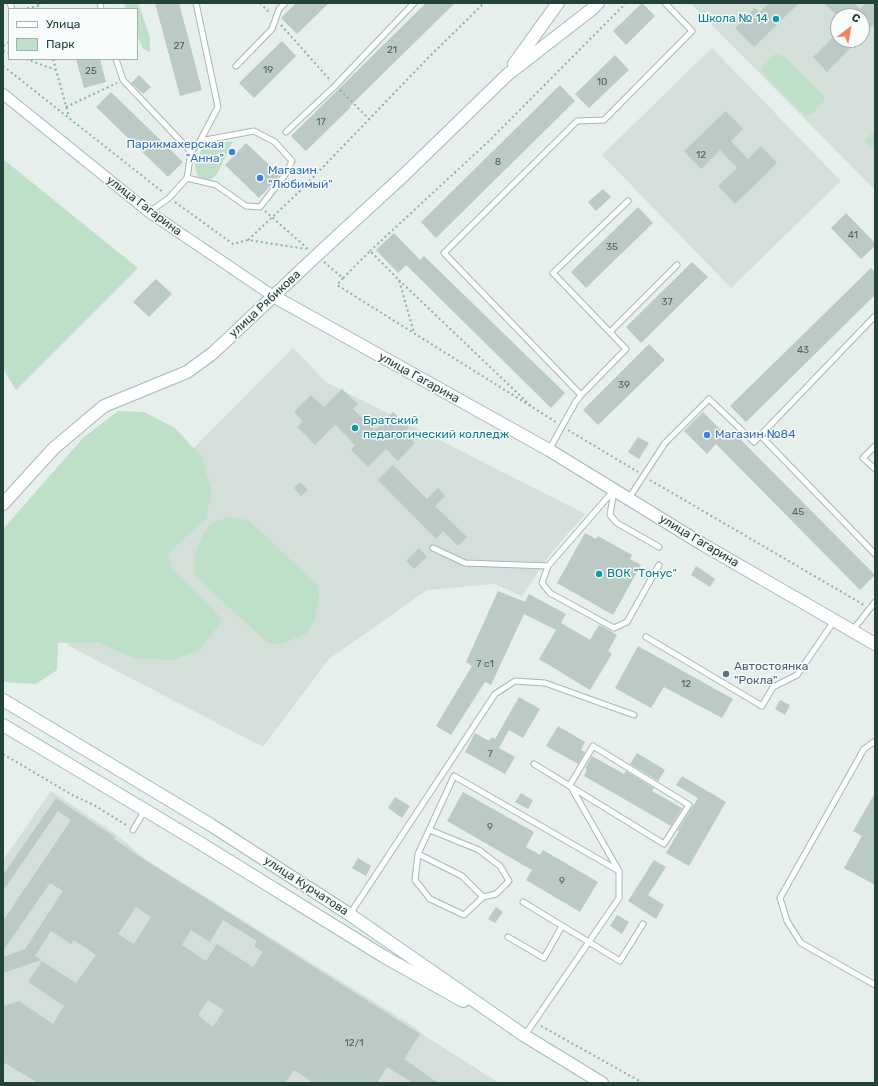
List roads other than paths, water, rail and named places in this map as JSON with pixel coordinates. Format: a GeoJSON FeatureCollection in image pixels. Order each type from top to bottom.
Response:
{"type":"FeatureCollection","features":[{"type":"Feature","properties":{"kind":"street","name":"улица Рябикова"},"geometry":{"type":"LineString","coordinates":[[507,75],[558,3]]}},
{"type":"Feature","properties":{"kind":"street","name":"улица Рябикова"},"geometry":{"type":"LineString","coordinates":[[3,504],[54,448],[104,406],[187,372],[213,353],[404,175],[507,75],[591,5]]}},
{"type":"Feature","properties":{"kind":"street","name":"улица Гагарина"},"geometry":{"type":"LineString","coordinates":[[3,94],[149,212],[274,296],[549,450],[702,544],[875,644]]}},
{"type":"Feature","properties":{"kind":"street","name":"улица Курчатова"},"geometry":{"type":"LineString","coordinates":[[3,700],[211,825],[349,914],[525,1036],[602,1083]]}},
{"type":"Feature","properties":{"kind":"street"},"geometry":{"type":"LineString","coordinates":[[3,725],[200,843],[304,909],[383,956],[525,1036]]}},
{"type":"Feature","properties":{"kind":"street"},"geometry":{"type":"LineString","coordinates":[[200,843],[211,825]]}},
{"type":"Feature","properties":{"kind":"lane"},"geometry":{"type":"LineString","coordinates":[[149,212],[169,198],[187,178],[191,152],[200,141],[218,107],[196,3]]}},
{"type":"Feature","properties":{"kind":"lane"},"geometry":{"type":"LineString","coordinates":[[236,66],[272,29],[279,9],[285,3]]}},
{"type":"Feature","properties":{"kind":"lane"},"geometry":{"type":"LineString","coordinates":[[286,132],[335,86],[414,3]]}},
{"type":"Feature","properties":{"kind":"lane"},"geometry":{"type":"LineString","coordinates":[[581,395],[444,252],[577,121],[604,120],[692,31],[665,3]]}},
{"type":"Feature","properties":{"kind":"lane"},"geometry":{"type":"LineString","coordinates":[[116,60],[123,80],[191,152]]}},
{"type":"Feature","properties":{"kind":"lane"},"geometry":{"type":"LineString","coordinates":[[187,178],[216,185],[246,206],[260,207],[285,175],[292,161],[275,142],[254,131],[200,141]]}},
{"type":"Feature","properties":{"kind":"lane"},"geometry":{"type":"LineString","coordinates":[[549,450],[581,395],[626,349],[553,273],[628,201]]}},
{"type":"Feature","properties":{"kind":"lane"},"geometry":{"type":"LineString","coordinates":[[610,332],[678,264]]}},
{"type":"Feature","properties":{"kind":"lane"},"geometry":{"type":"LineString","coordinates":[[628,499],[665,443],[709,399],[754,442],[875,316]]}},
{"type":"Feature","properties":{"kind":"lane"},"geometry":{"type":"LineString","coordinates":[[760,435],[875,554]]}},
{"type":"Feature","properties":{"kind":"lane"},"geometry":{"type":"LineString","coordinates":[[875,446],[863,458],[875,469]]}},
{"type":"Feature","properties":{"kind":"lane"},"geometry":{"type":"LineString","coordinates":[[614,490],[610,515],[617,523],[659,547]]}},
{"type":"Feature","properties":{"kind":"lane"},"geometry":{"type":"LineString","coordinates":[[614,490],[548,566],[542,583],[550,593],[614,628],[627,622],[659,565]]}},
{"type":"Feature","properties":{"kind":"lane"},"geometry":{"type":"LineString","coordinates":[[433,548],[465,563],[548,566]]}},
{"type":"Feature","properties":{"kind":"lane"},"geometry":{"type":"LineString","coordinates":[[852,631],[875,602]]}},
{"type":"Feature","properties":{"kind":"lane"},"geometry":{"type":"LineString","coordinates":[[646,638],[762,706],[773,688],[798,675],[834,620]]}},
{"type":"Feature","properties":{"kind":"lane"},"geometry":{"type":"LineString","coordinates":[[349,914],[495,694],[515,681],[545,683],[634,715]]}},
{"type":"Feature","properties":{"kind":"lane"},"geometry":{"type":"LineString","coordinates":[[875,741],[864,749],[780,898],[788,921],[801,943],[875,985]]}},
{"type":"Feature","properties":{"kind":"lane"},"geometry":{"type":"LineString","coordinates":[[534,764],[664,844],[689,804],[593,746],[570,785]]}},
{"type":"Feature","properties":{"kind":"lane"},"geometry":{"type":"LineString","coordinates":[[430,830],[479,850],[500,866],[509,881],[496,894],[483,897],[464,915],[430,899],[415,880],[418,854],[454,776],[619,871]]}},
{"type":"Feature","properties":{"kind":"lane"},"geometry":{"type":"LineString","coordinates":[[525,1036],[619,898],[619,871],[570,785]]}},
{"type":"Feature","properties":{"kind":"lane"},"geometry":{"type":"LineString","coordinates":[[133,830],[145,810]]}},
{"type":"Feature","properties":{"kind":"lane"},"geometry":{"type":"LineString","coordinates":[[418,854],[462,876],[483,897]]}},
{"type":"Feature","properties":{"kind":"lane"},"geometry":{"type":"LineString","coordinates":[[523,902],[620,961],[643,924]]}},
{"type":"Feature","properties":{"kind":"lane"},"geometry":{"type":"LineString","coordinates":[[508,937],[544,958],[562,926]]}},
{"type":"Feature","properties":{"kind":"place","name":"Школа № 14"},"geometry":{"type":"Point","coordinates":[776,19]}},
{"type":"Feature","properties":{"kind":"place","name":"Парикмахерская \"Анна\""},"geometry":{"type":"Point","coordinates":[232,152]}},
{"type":"Feature","properties":{"kind":"place","name":"Магазин \"Любимый\""},"geometry":{"type":"Point","coordinates":[260,178]}},
{"type":"Feature","properties":{"kind":"place","name":"Братский педагогический колледж"},"geometry":{"type":"Point","coordinates":[355,428]}},
{"type":"Feature","properties":{"kind":"place","name":"Магазин №84"},"geometry":{"type":"Point","coordinates":[707,435]}},
{"type":"Feature","properties":{"kind":"place","name":"ВОК \"Тонус\""},"geometry":{"type":"Point","coordinates":[599,574]}},
{"type":"Feature","properties":{"kind":"place","name":"Автостоянка \"Рокла\""},"geometry":{"type":"Point","coordinates":[726,674]}}]}
